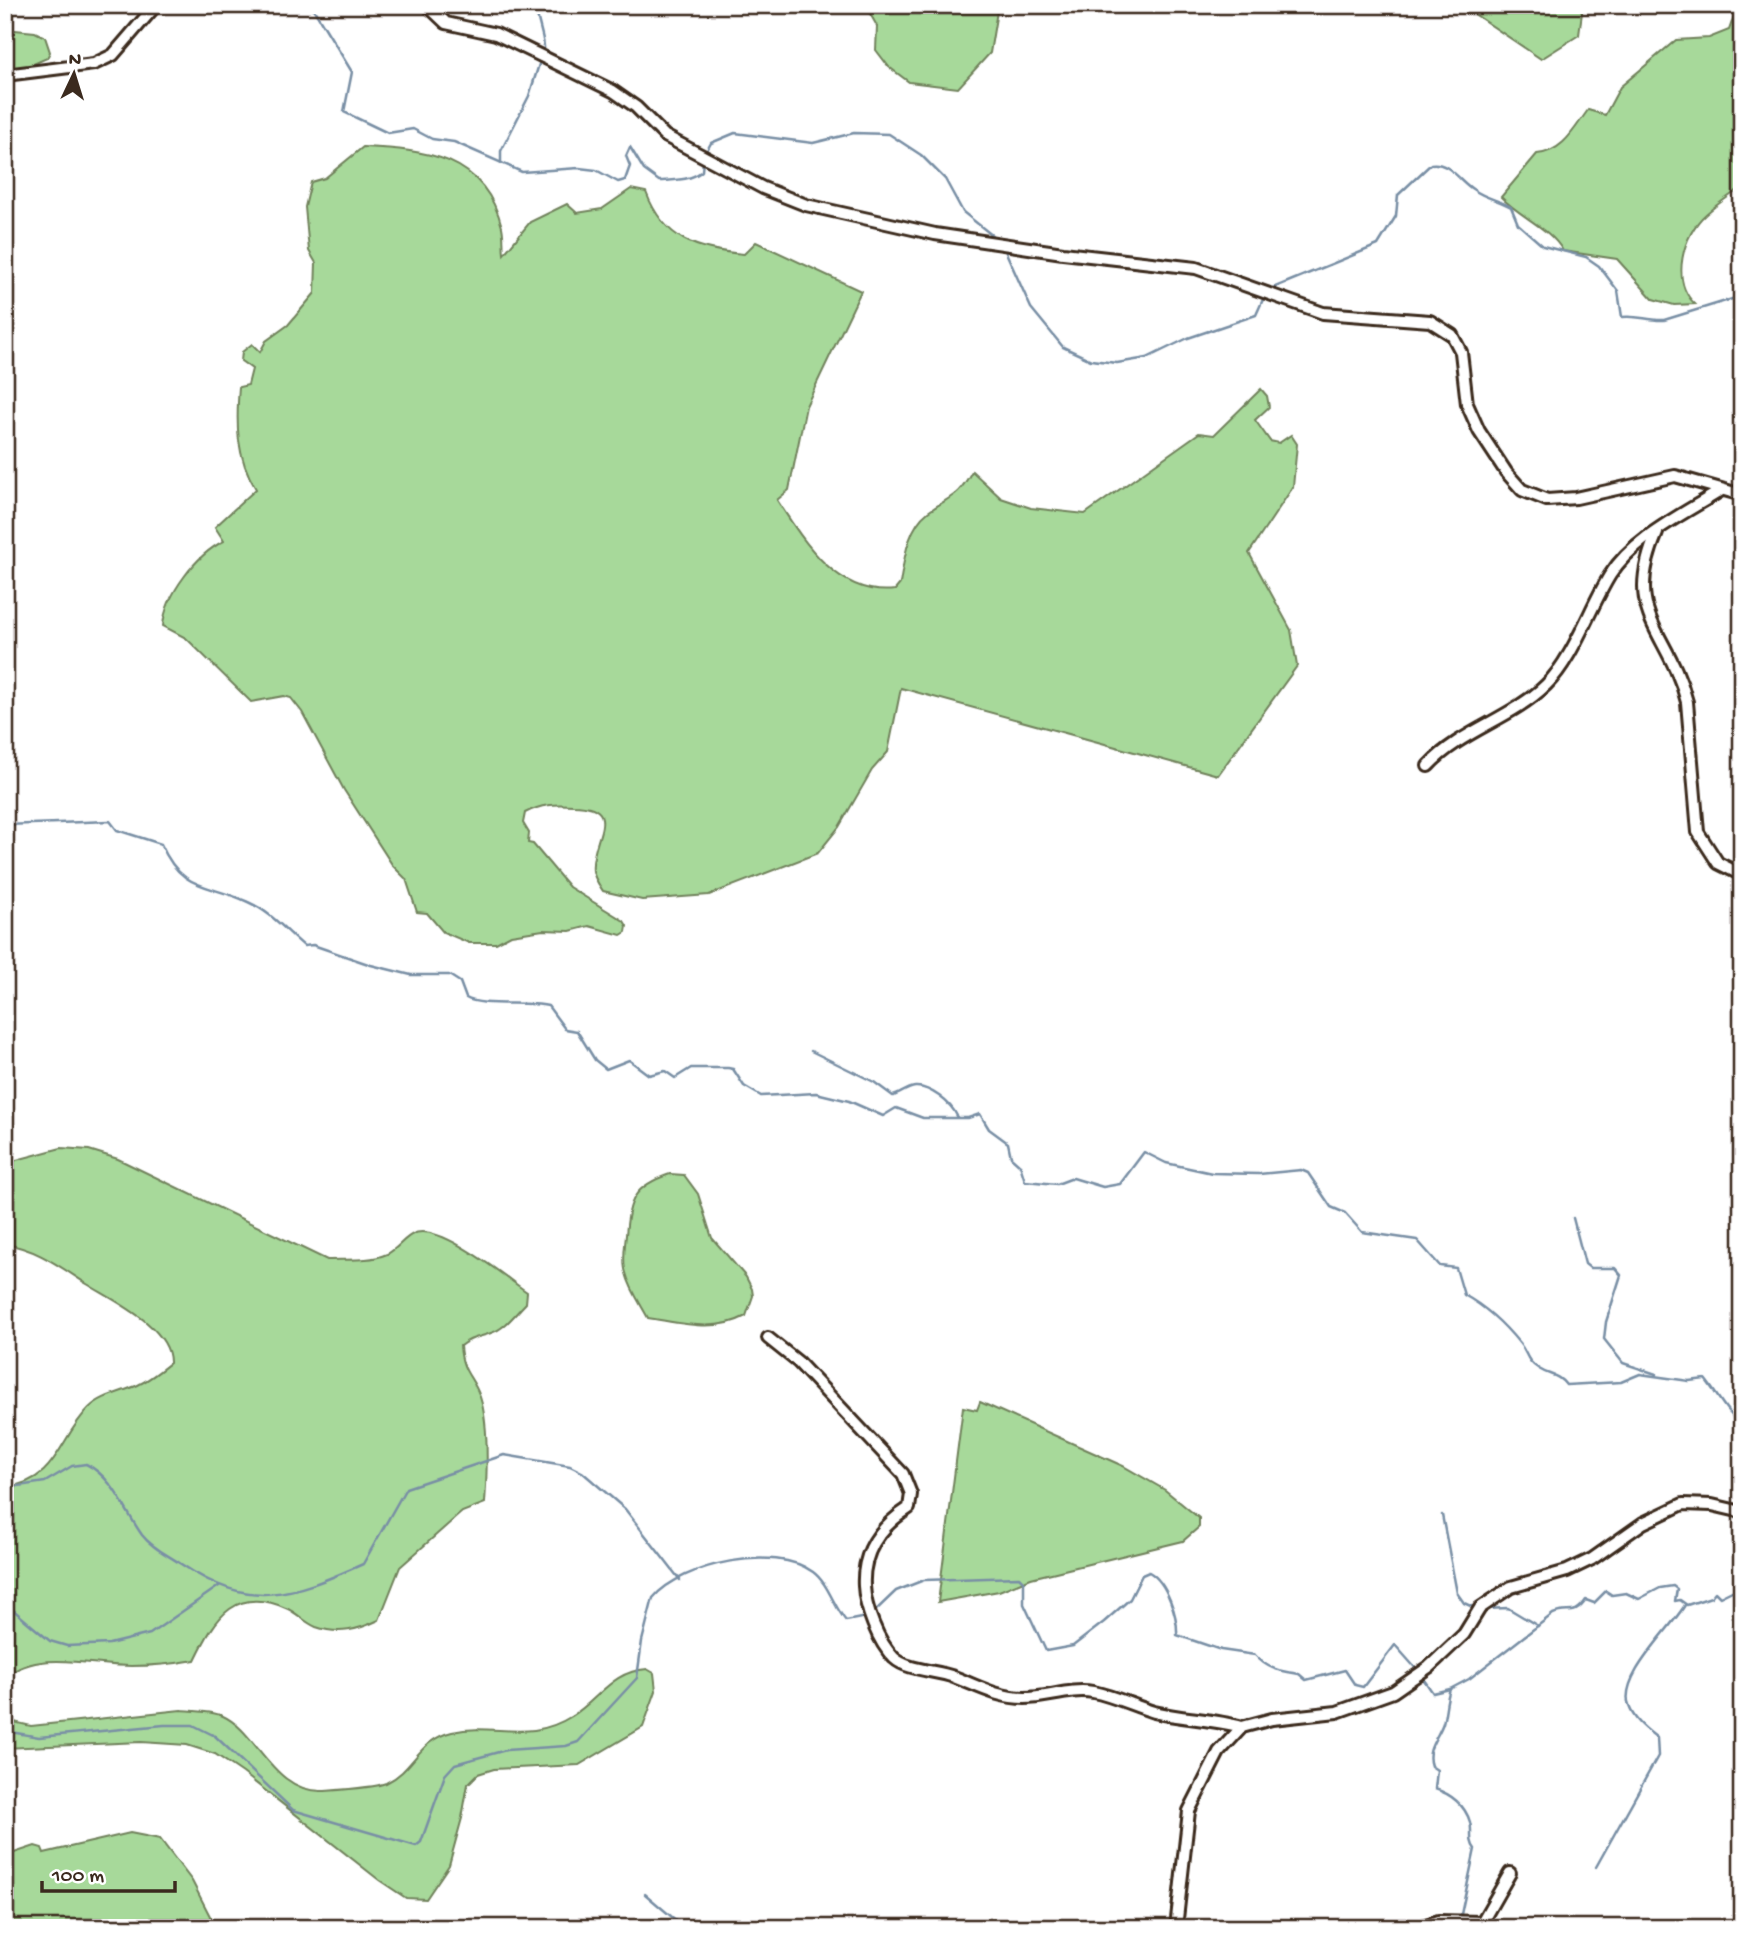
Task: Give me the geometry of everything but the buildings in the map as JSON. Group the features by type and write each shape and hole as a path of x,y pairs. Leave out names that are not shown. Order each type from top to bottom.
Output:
{"street":[{"path":"5,75 94,64 113,55 156,5"},
{"path":"427,5 446,23 496,34 613,91 636,107 665,136 763,188 806,205 935,234 1063,253 1196,268 1323,313 1430,321 1452,335 1461,352 1467,404 1499,461 1522,490 1547,500 1576,498 1675,476 1720,491 1742,495"},
{"path":"1428,766 1439,754 1522,706 1548,683 1612,572 1633,548 1720,491"},
{"path":"1658,531 1644,569 1643,593 1650,621 1683,687 1687,702 1698,832 1718,863 1742,875"},
{"path":"768,1338 798,1362 903,1474 911,1494 909,1508 887,1522 876,1536 863,1574 864,1601 883,1642 894,1658 906,1665 956,1678 979,1690 1002,1696 1025,1698 1092,1692 1152,1711 1242,1727 1272,1718 1337,1712 1394,1692 1429,1667 1464,1634 1480,1608 1511,1587 1567,1571 1592,1559 1643,1523 1683,1504 1712,1505 1742,1512"},
{"path":"1176,1928 1189,1811 1219,1752 1242,1727"},
{"path":"1416,1928 1438,1921 1482,1922 1510,1872"}],"green space":[{"path":"865,5 998,5 990,53 958,88 909,82 889,67 876,50 877,26"},
{"path":"1461,5 1583,5 1579,35 1541,59"},
{"path":"1735,13 1742,14 1742,187 1706,214 1691,233 1682,258 1681,271 1687,294 1695,304 1674,305 1653,299 1617,259 1563,251 1543,229 1501,197 1537,154 1554,149 1573,132 1588,110 1605,115 1620,87 1676,40 1709,38 1729,30"},
{"path":"5,32 35,32 45,37 50,52 47,58 20,70 5,71"},
{"path":"363,147 429,155 449,161 466,171 481,185 493,203 502,227 504,254 530,222 567,204 577,213 602,209 631,189 646,192 662,221 684,240 711,249 744,254 756,242 861,291 806,406 789,490 777,500 811,549 840,576 856,585 875,590 895,590 900,584 908,545 915,527 928,512 958,492 972,471 1001,498 1031,508 1085,514 1199,433 1214,435 1261,389 1267,396 1269,407 1255,420 1270,441 1279,443 1291,435 1297,444 1293,487 1249,553 1291,630 1297,666 1218,775 901,688 888,752 872,770 839,827 818,853 709,895 642,900 603,891 596,879 593,860 602,827 602,818 598,812 589,807 573,805 543,806 525,813 523,823 529,833 528,843 533,844 569,887 624,921 626,932 621,935 589,926 570,931 543,930 511,935 496,943 469,943 443,932 427,913 417,912 406,879 393,866 344,790 302,712 291,698 284,696 251,702 186,638 163,626 170,601 184,577 203,555 224,541 215,527 256,489 244,465 239,440 239,387 248,385 252,369 241,361 242,352 252,344 260,352 266,341 288,325 315,293 316,263 309,251 305,207 311,182 325,178"},
{"path":"61,1148 89,1150 118,1159 327,1260 380,1257 391,1252 413,1234 424,1232 438,1235 471,1252 527,1292 526,1303 506,1324 460,1346 465,1369 483,1408 487,1449 485,1503 462,1512 400,1567 379,1620 356,1629 333,1631 312,1625 288,1609 270,1602 254,1601 241,1603 220,1618 195,1660 131,1666 49,1661 18,1668 5,1677 6,1487 23,1483 47,1468 79,1420 94,1404 142,1383 170,1363 168,1350 161,1338 139,1316 48,1260 28,1250 5,1244 5,1163"},
{"path":"670,1174 684,1175 698,1194 712,1238 746,1277 753,1296 746,1316 710,1325 648,1318 636,1296 624,1264 629,1212 641,1189"},
{"path":"980,1402 1123,1466 1165,1490 1199,1518 1199,1527 1183,1541 1031,1578 999,1591 938,1602 963,1407 977,1410"},
{"path":"647,1669 654,1673 656,1691 643,1727 579,1765 494,1769 478,1774 468,1784 449,1865 426,1899 406,1898 379,1880 215,1754 187,1745 141,1742 5,1748 5,1712 14,1722 31,1726 181,1710 202,1711 223,1716 235,1724 278,1772 291,1782 306,1789 323,1791 364,1787 380,1785 396,1777 431,1741 441,1736 468,1730 541,1729 572,1716 615,1680"},
{"path":"130,1833 160,1839 192,1881 212,1920 226,1928 5,1928 5,1856 35,1846 42,1848 44,1853"}],"waterway":[{"path":"311,5 352,72 344,112 388,133 413,129 432,139 454,142 522,172 579,168 596,170 618,182 625,180 630,166 626,156 630,147 644,170 659,181 692,177 702,171 703,161"},
{"path":"536,5 544,52"},
{"path":"501,163 501,151 529,96 541,58"},
{"path":"705,154 711,143 735,133 813,143 854,133 889,134 921,155 945,179 963,212 998,240"},
{"path":"1268,290 1378,245 1396,216 1398,195 1431,164 1437,164 1449,169 1478,193 1511,207 1518,224 1543,246 1586,257 1599,266 1618,291 1622,317 1664,320 1742,296"},
{"path":"1004,248 1031,308 1063,347 1091,360 1117,363 1147,358 1188,338 1256,315 1265,295"},
{"path":"5,825 110,821 117,830 161,844 178,871 187,878 256,906 304,946 313,945 371,965 411,975 449,975 460,982 466,998 473,1001 548,1006 565,1029 577,1031 595,1060 606,1069 629,1060 649,1075 665,1071 675,1078 691,1068 728,1068 733,1069 744,1086 761,1096 816,1093 849,1101 883,1116 896,1108 923,1118 968,1118 980,1114 989,1129 1008,1143 1011,1157 1020,1165 1025,1181 1057,1184 1073,1178 1103,1187 1120,1184 1144,1152 1166,1163 1212,1173 1259,1174 1301,1170 1308,1173 1331,1207 1345,1213 1362,1232 1417,1240 1440,1266 1456,1268 1464,1295 1501,1323 1535,1366 1566,1385 1621,1382 1640,1374 1689,1381 1705,1379 1742,1425"},
{"path":"811,1051 874,1082 893,1096 915,1087 927,1089 945,1101 957,1116"},
{"path":"1573,1218 1585,1264 1590,1268 1615,1268 1621,1275 1606,1322 1604,1339 1623,1363 1656,1374"},
{"path":"5,1488 45,1482 72,1466 86,1464 104,1477 142,1535 155,1548 206,1579 228,1588 271,1594 314,1584 363,1564 406,1488 504,1455 570,1466 582,1472 625,1509 680,1580"},
{"path":"1442,1515 1457,1593 1464,1603 1475,1608"},
{"path":"5,1731 39,1737 164,1725 193,1725 215,1736 293,1810 416,1846 421,1842 445,1775 455,1764 506,1750 566,1746 578,1742 637,1678 642,1641 653,1598 685,1575 730,1561 776,1559 813,1572 827,1589 846,1621 866,1617"},
{"path":"872,1614 896,1591 924,1580 1019,1577 1024,1582 1024,1604 1046,1651 1073,1646 1130,1599 1142,1575 1149,1572 1161,1584 1170,1600 1176,1619 1177,1635 1221,1650 1255,1655 1270,1667 1299,1674 1306,1680 1345,1670 1355,1685 1363,1687 1395,1645 1418,1671"},
{"path":"5,1603 50,1641 67,1646 109,1644 150,1634 219,1586"},
{"path":"1460,1919 1475,1849 1471,1826 1461,1805 1435,1789 1437,1770 1431,1766 1430,1760 1431,1749 1443,1723 1450,1689 1469,1679 1553,1614 1578,1609 1586,1600 1594,1603 1606,1591 1612,1595 1626,1593 1639,1599 1660,1588 1673,1586 1677,1589 1675,1601 1680,1600 1687,1605 1711,1597 1715,1592 1720,1597 1742,1586"},
{"path":"1596,1867 1658,1756 1657,1738 1637,1720 1629,1706 1631,1682 1647,1654 1685,1605"},
{"path":"1485,1609 1508,1608 1538,1626"},
{"path":"1422,1677 1433,1693 1450,1689"},
{"path":"645,1894 685,1928"}]}
